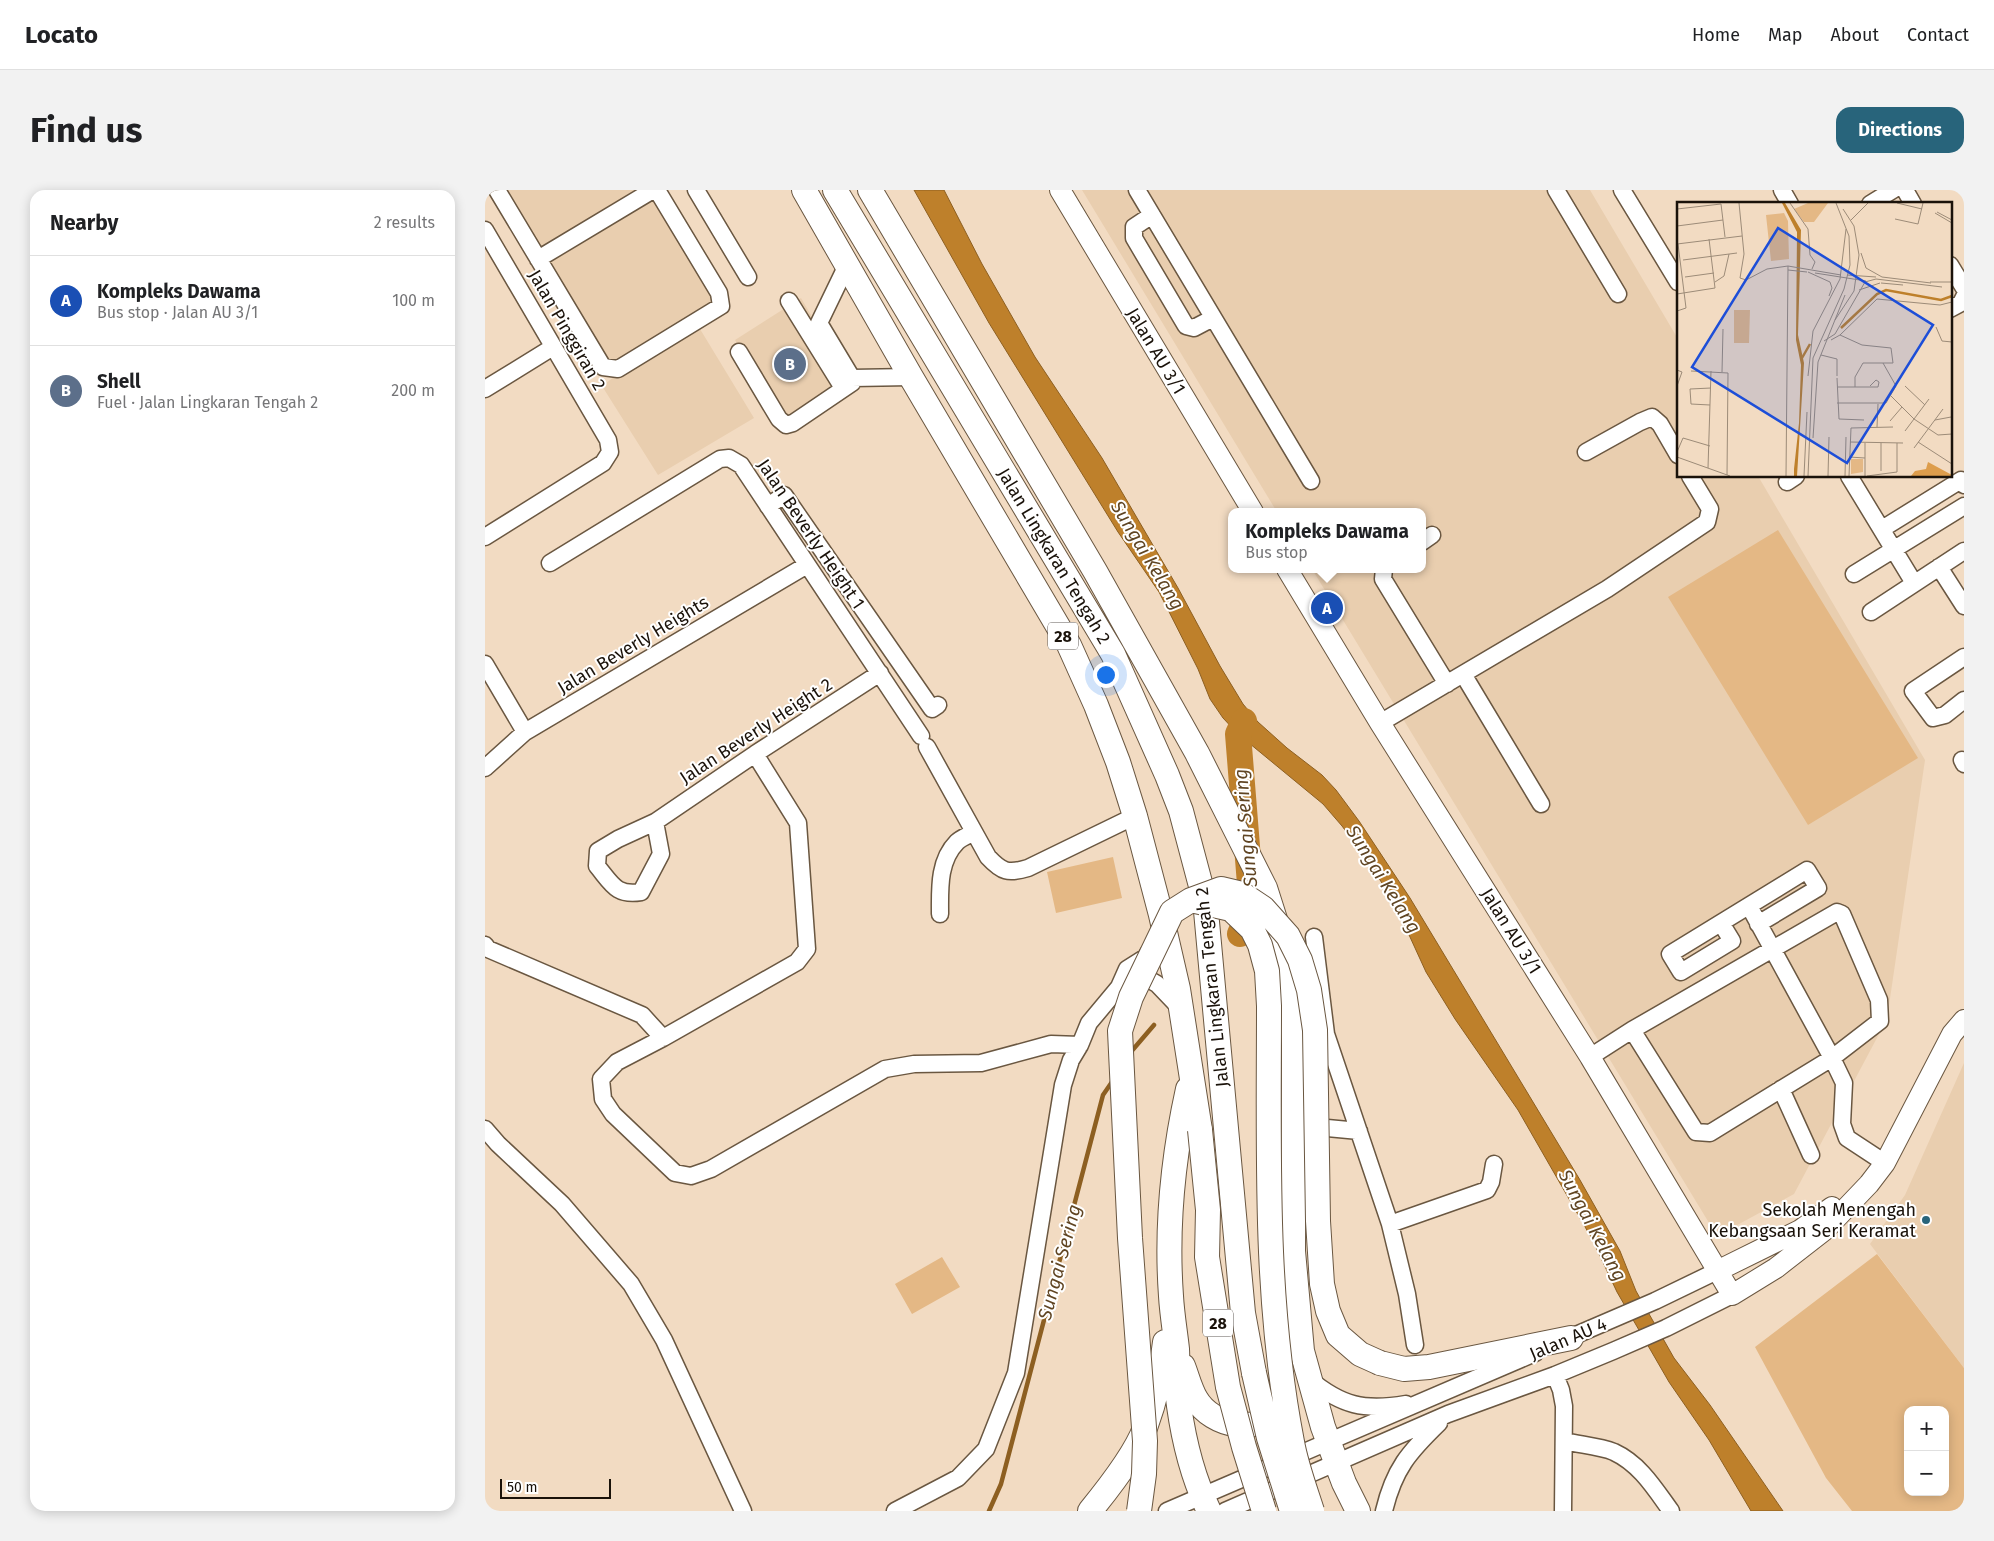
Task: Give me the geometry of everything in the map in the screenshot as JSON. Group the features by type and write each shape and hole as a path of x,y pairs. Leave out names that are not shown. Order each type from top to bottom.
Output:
{"highway":[{"name":"Jalan Lingkaran Tengah 2","path":"804,190 911,377 1069,645 1097,705 1118,762 1135,816 1178,989 1200,1130 1208,1210 1207,1257 1228,1387 1243,1447 1264,1511"},
{"name":"Jalan Lingkaran Tengah 2","path":"835,190 1113,654 1167,775 1191,844 1206,911 1243,1313 1269,1438 1292,1511"},
{"path":"870,190 1095,571 1197,753 1265,888 1286,954 1291,1002 1294,1045 1293,1251 1302,1351 1332,1453 1358,1511"},
{"path":"1139,1511 1144,1474 1145,1440 1128,1209 1120,1031 1131,997 1172,912 1191,900 1221,889 1242,894 1263,908 1288,936 1300,960 1309,990 1315,1030 1318,1221 1321,1284 1327,1311 1338,1335 1360,1354 1380,1364 1404,1369 1429,1367 1571,1338"},
{"path":"1191,900 1231,909 1252,929 1260,945 1267,971 1269,1006 1270,1263 1281,1369 1292,1443 1312,1511"},
{"path":"1191,1078 1181,1122 1173,1183 1170,1231 1171,1296 1177,1350 1179,1405 1195,1481 1205,1504"},
{"path":"1090,1511 1118,1474 1144,1430 1160,1378 1171,1296"},
{"path":"1177,1350 1196,1399 1204,1409 1223,1422 1249,1426 1277,1415 1291,1399 1297,1382 1302,1351"}],"main road":[{"name":"Jalan AU 3/1","path":"1060,190 1251,508"},
{"name":"Jalan AU 3/1","path":"1289,573 1380,724 1589,1057 1732,1295"},
{"name":"Jalan AU 4","path":"1717,1271 1800,1230 1824,1214 1880,1160 1901,1132 1952,1034 1964,1020"},
{"name":"Jalan AU 4","path":"1732,1295 1776,1268 1826,1229 1869,1184 1880,1160"}],"street":[{"name":"Jalan Pinggiran 2","path":"497,190 603,368 618,370 721,306 719,293 655,190"},
{"path":"538,259 655,190"},
{"path":"696,190 747,277"},
{"path":"1137,190 1311,481"},
{"path":"1556,190 1618,294"},
{"path":"1622,190 1677,280"},
{"path":"1782,190 1790,202"},
{"path":"1873,202 1893,190"},
{"path":"1905,190 1912,202"},
{"path":"1152,215 1134,227 1134,238 1186,326 1194,328 1213,318"},
{"name":"Jalan Pinggiran 2","path":"485,537 603,463 610,452 608,440 487,239"},
{"path":"847,265 819,323 848,383"},
{"path":"1951,267 1964,288"},
{"path":"1951,309 1961,303 1964,297"},
{"path":"789,301 848,383"},
{"path":"485,389 553,347"},
{"path":"739,352 779,419 785,425 793,423 848,383 911,377"},
{"path":"1586,452 1651,417 1660,424 1677,453"},
{"name":"Jalan Beverly Height 1","path":"550,563 720,459 729,458 741,465 880,674 924,741 988,857 999,868 1013,872 1028,868 1135,816"},
{"path":"1380,724 1607,588 1707,522 1710,509 1691,478"},
{"path":"1850,478 1915,583"},
{"path":"1882,529 1961,480 1964,484"},
{"path":"768,506 784,495 932,709 938,705"},
{"path":"1854,574 1964,506"},
{"path":"1871,612 1964,551"},
{"name":"Jalan Beverly Heights","path":"485,768 525,732 807,565"},
{"path":"1939,567 1964,606"},
{"path":"1384,573 1383,579 1447,684"},
{"path":"1964,657 1913,690 1933,718 1945,715 1964,700"},
{"path":"485,664 525,732"},
{"name":"Jalan Beverly Height 2","path":"655,822 661,854 641,892 629,894 615,888 597,866 598,851 618,839 655,822 755,754 880,674"},
{"path":"1463,674 1541,804"},
{"path":"755,754 798,823 807,949 797,962 617,1062 601,1079 603,1099 613,1114 675,1173 691,1176 711,1169 885,1069 914,1064 981,1063 1051,1044 1080,1045"},
{"path":"940,914 940,890 944,860 958,841 974,832"},
{"path":"1721,923 1807,870 1818,888 1758,924"},
{"path":"1749,906 1845,1082 1842,1124 1847,1138 1880,1160"},
{"path":"1589,1057 1632,1030 1837,912 1842,914 1879,1000 1880,1021 1833,1058 1710,1133 1696,1132 1632,1030"},
{"path":"895,1511 958,1478 986,1449 1016,1373 1063,1085 1071,1060 1080,1045 1089,1023 1119,987 1127,969 1146,957 1161,915"},
{"path":"1315,937 1326,1034 1390,1224 1407,1294 1415,1346"},
{"path":"485,945 488,949 642,1015 663,1038"},
{"path":"1119,987 1150,980 1157,984 1180,1008"},
{"path":"1781,1089 1811,1155"},
{"path":"1293,1125 1359,1131"},
{"path":"485,1129 498,1144 562,1204 631,1284 664,1340 743,1511"},
{"path":"1390,1224 1487,1190 1491,1182 1494,1164"},
{"name":"Jalan AU 4","path":"1225,1511 1428,1400 1655,1301 1717,1271"},
{"name":"Jalan AU 4","path":"1167,1511 1205,1504 1332,1453 1555,1375 1666,1328 1732,1295"},
{"path":"1555,1375 1561,1390 1564,1406 1563,1511"},
{"path":"1309,1379 1327,1394 1352,1405 1366,1407 1395,1406 1428,1400"},
{"path":"1384,1511 1389,1486 1401,1464 1417,1444 1448,1414"},
{"path":"1564,1441 1614,1452 1635,1465 1671,1511"}],"shaded area":[{"path":"503,190 651,190 725,313 700,329 754,418 658,475 602,386 614,377"},
{"path":"1082,190 1590,190 1677,337 1677,478 1759,478 1925,760 1887,1019 1794,1194 1717,1236 1314,573 1426,573 1426,508 1275,508"},
{"path":"801,298 849,380 793,420 783,418 735,340"},
{"path":"1778,530 1918,758 1808,825 1668,597"},
{"path":"1113,857 1122,898 1056,913 1047,872"},
{"name":"Sekolah Menengah Kebangsaan Seri Keramat","path":"1964,1063 1964,1368 1870,1244 1905,1195"},
{"path":"1877,1254 1964,1368 1964,1511 1852,1511 1826,1478 1755,1347"},
{"path":"942,1257 960,1287 912,1314 895,1284"}],"water":[{"name":"Sungai Kelang","path":"914,190 944,190 982,264 1035,357 1102,458 1243,704 1258,722 1287,748 1322,775 1336,790 1410,898 1580,1180 1620,1251 1636,1291 1674,1358 1710,1405 1783,1511 1751,1511 1709,1440 1669,1382 1617,1292 1592,1239 1518,1110 1455,1019 1426,972 1394,902 1368,861 1323,804 1238,734 1223,718 1210,699 1198,669 1159,592 1118,532 989,323"}],"waterway":[{"name":"Sungai Sering","path":"1240,934 1252,909 1238,734 1244,721"},
{"name":"Sungai Sering","path":"1130,1053 1154,1025"},
{"name":"Sungai Sering","path":"989,1511 1001,1484 1103,1095 1114,1079"}],"place":[{"name":"Shell","path":"790,364"},
{"name":"Kompleks Dawama","path":"1327,608"},
{"name":"Sekolah Menengah Kebangsaan Seri Keramat","path":"1926,1220"}]}
